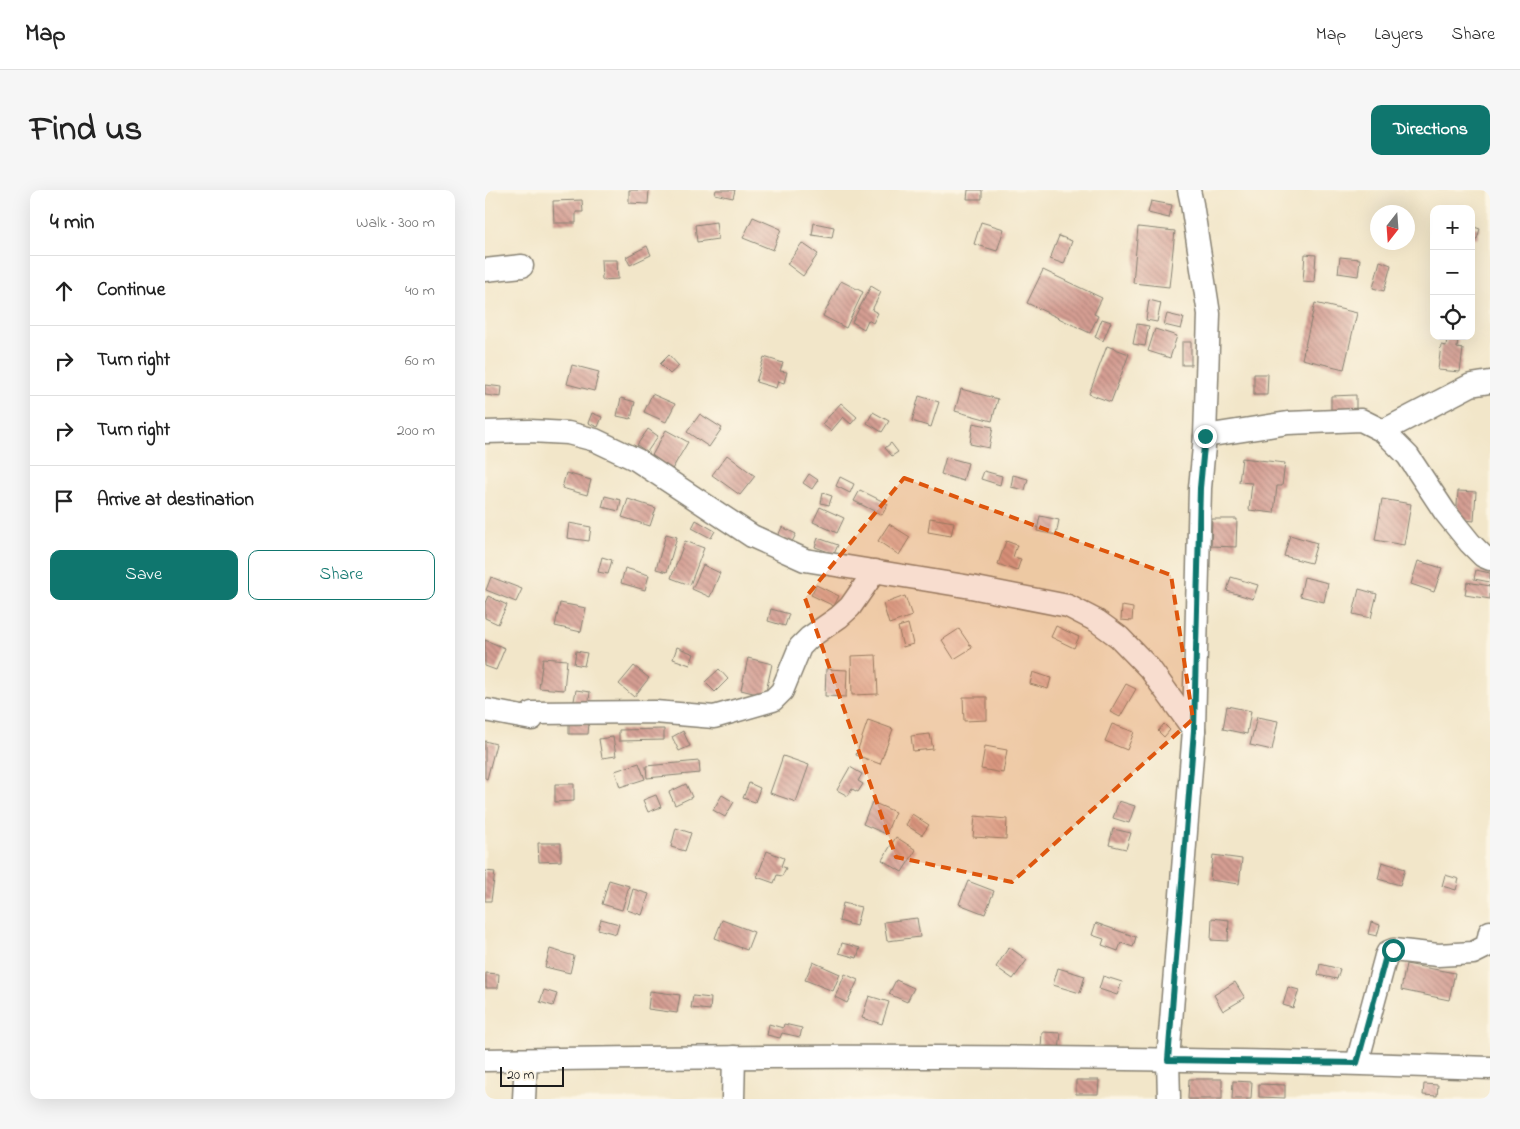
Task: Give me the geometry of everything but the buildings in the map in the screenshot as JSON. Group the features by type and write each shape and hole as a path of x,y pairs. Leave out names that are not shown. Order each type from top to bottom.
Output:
{"street":[{"path":"1169,1099 1168,1060 1194,730 1200,488 1205,436 1209,314 1189,190"},
{"path":"485,270 522,266"},
{"path":"1383,431 1471,385 1490,382"},
{"path":"1205,436 1288,423 1361,420 1383,431 1407,456 1445,512 1470,543 1483,556 1490,559"},
{"path":"485,432 530,431 568,433 595,440 637,460 752,536 805,560 971,587 1068,606 1097,621 1125,644 1150,669 1194,730"},
{"path":"485,710 532,716 655,712 714,717 773,700 783,691 800,647 850,607 875,571"},
{"path":"1357,1063 1386,956 1389,952 1393,950 1437,955 1473,953 1487,946 1490,932"},
{"path":"485,1060 866,1056 1357,1063 1490,1068"},
{"path":"733,1057 733,1099"},
{"path":"524,1099 525,1060"}],"highlighted area":[{"path":"904,478 1171,575 1193,719 1012,882 896,857 805,598"}],"route":[{"path":"1205,436 1200,488 1194,730 1168,1060 1357,1063 1386,956 1393,950"}]}
